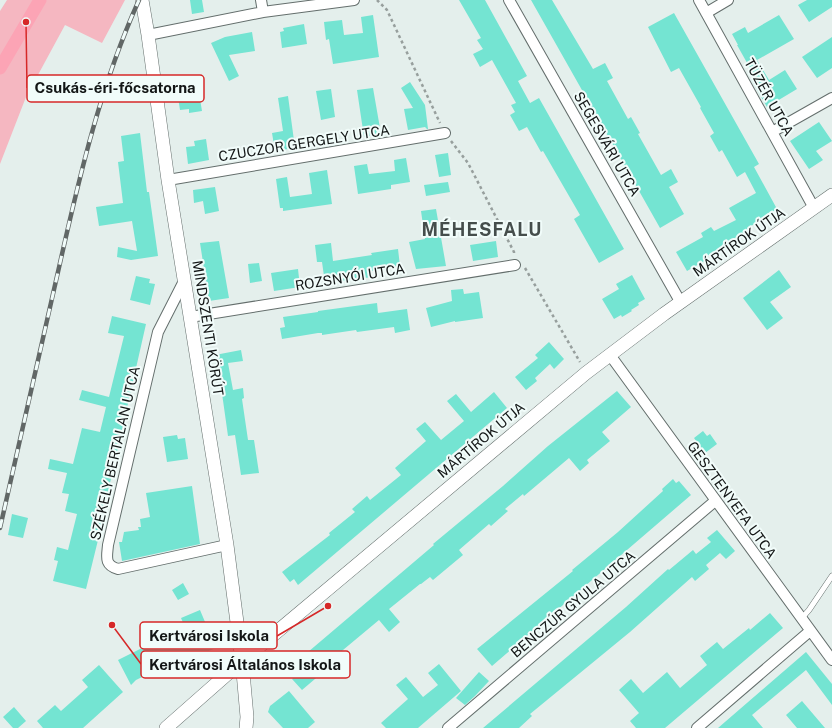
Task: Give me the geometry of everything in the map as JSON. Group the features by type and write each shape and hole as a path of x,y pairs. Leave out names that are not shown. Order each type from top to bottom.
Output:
{"street":[{"name":"MINDSZENTI KÖRÚT","path":"142,0 168,180 227,545 242,661 246,728"},
{"path":"261,0 263,12"},
{"path":"148,35 263,12 354,0"},
{"name":"SEGESVÁRI UTCA","path":"509,0 681,303"},
{"name":"TÜZÉR UTCA","path":"699,0 814,208"},
{"path":"706,13 728,0"},
{"path":"772,132 832,98"},
{"name":"CZUCZOR GERGELY UTCA","path":"168,180 445,133"},
{"name":"MÁRTÍROK ÚTJA","path":"166,728 242,661 586,372 832,195"},
{"name":"ROZSNYÓI UTCA","path":"190,317 514,265"},
{"name":"SZÉKELY BERTALAN UTCA","path":"184,281 158,332 108,545 107,561 112,567 118,569 227,545"},
{"name":"GESZTENYEFA UTCA","path":"610,354 715,501 832,660"},
{"name":"BENCZÚR GYULA UTCA","path":"448,728 715,501"},
{"path":"697,728 810,631"}],"lane":[{"path":"802,619 832,576"}],"path":[{"path":"377,0 387,10 445,133 468,163 514,252 514,265 526,268 586,372"}],"shaded area":[{"path":"7,0 125,0 102,43 65,25 26,97 0,164 0,11"}],"building":[{"path":"190,0 202,0 204,12 192,14"},
{"path":"459,0 485,0 527,76 518,81 530,103 539,98 624,249 599,263 574,219 580,215 543,151 541,152 527,127 519,131 510,115 515,112 511,105 516,103 492,60 480,67 473,54 483,49 477,40 481,38"},
{"path":"531,0 552,0 593,69 605,63 613,78 607,81 628,119 631,117 640,133 638,134 661,175 671,169 678,182 669,187 684,214 660,228"},
{"path":"807,0 832,0 832,7 809,22 798,5"},
{"path":"674,13 759,164 754,167 777,209 761,218 762,220 747,228 748,231 722,245 723,247 705,257 706,260 687,271 676,252 703,237 701,233 711,227 714,231 736,220 729,208 756,193 745,172 737,177 722,150 719,152 710,136 714,133 679,68 671,72 648,27"},
{"path":"373,15 379,57 333,64 329,39 326,40 324,22 342,20 344,35 363,33 361,17"},
{"path":"779,15 794,39 757,60 769,80 785,70 797,89 767,107 751,79 755,77 732,34 745,27 748,33"},
{"path":"304,24 307,44 282,48 280,32 284,31 283,28"},
{"path":"252,32 255,51 229,55 239,76 229,81 211,43 225,37"},
{"path":"832,37 832,68 817,78 802,57"},
{"path":"410,82 425,105 428,129 425,127 408,130 404,109 413,108 401,88"},
{"path":"198,87 202,111 189,113 189,109 180,110 177,91"},
{"path":"373,88 381,134 364,137 357,90"},
{"path":"331,89 335,117 321,120 316,91"},
{"path":"288,96 295,148 275,151 272,133 283,131 278,98"},
{"path":"819,122 832,141 816,151 823,160 809,169 790,141"},
{"path":"140,133 147,192 149,192 158,256 131,260 117,257 118,247 137,251 132,221 99,226 96,207 123,203 118,162 124,161 121,136"},
{"path":"206,139 209,160 188,164 186,147 195,146 194,141"},
{"path":"448,153 451,175 439,177 435,155"},
{"path":"406,158 410,182 391,185 391,189 358,194 354,166 367,164 369,174 395,171 394,160"},
{"path":"327,170 332,204 283,211 283,208 280,208 276,179 287,177 290,197 312,194 309,173"},
{"path":"448,182 450,192 426,196 424,185"},
{"path":"215,187 219,211 205,214 203,201 194,203 193,190"},
{"path":"436,209 446,266 416,269 409,242 425,239 421,211"},
{"path":"219,241 229,298 209,301 200,243"},
{"path":"496,241 498,257 473,261 470,245"},
{"path":"331,243 333,261 398,249 400,266 372,271 372,277 325,283 322,262 317,262 315,245"},
{"path":"259,263 262,281 250,283 248,264"},
{"path":"298,269 300,287 274,291 271,273"},
{"path":"779,270 791,287 770,302 783,318 767,330 743,298"},
{"path":"632,275 645,299 638,303 639,305 631,310 632,311 622,317 621,315 614,319 602,299 619,289 616,284"},
{"path":"136,276 150,279 149,283 155,284 150,305 130,300"},
{"path":"463,289 464,294 479,292 483,318 455,321 431,327 426,308 452,301 451,290"},
{"path":"377,303 378,313 407,309 410,330 395,333 394,327 357,332 356,330 322,335 322,333 318,333 282,339 280,328 285,327 283,317"},
{"path":"112,316 146,324 86,589 53,581 58,561 54,560 57,547 68,550 77,514 65,511 69,494 62,493 67,473 48,469 50,459 73,464 82,428 100,432 106,407 79,400 82,390 109,397 124,336 108,333"},
{"path":"549,342 564,359 554,369 550,364 535,378 537,381 526,390 515,377 538,358 535,355"},
{"path":"241,350 243,361 228,363 233,390 243,388 244,398 242,399 248,440 254,440 259,473 241,475 235,435 228,436 218,365 216,365 215,355"},
{"path":"617,391 631,407 602,432 610,441 587,460 589,463 580,471 569,458 524,496 523,494 505,509 508,511 491,526 489,524 459,550 463,555 433,580 430,577 389,609 400,622 389,632 379,620 319,670 322,673 302,690 292,679 294,677 288,669 548,446"},
{"path":"494,392 507,408 298,585 294,579 290,582 282,572 330,535 329,533 355,512 352,509 367,496 370,500 401,475 395,468 426,441 416,429 425,422 441,440 464,421 447,401 456,394 471,412"},
{"path":"703,431 707,436 710,434 717,444 705,453 694,438"},
{"path":"177,435 178,439 185,438 188,459 167,462 163,437"},
{"path":"673,479 676,483 679,481 691,495 492,666 477,649 573,571 572,570 618,532 663,491 662,489"},
{"path":"192,486 200,544 122,561 119,542 122,542 124,532 139,530 138,527 141,527 140,519 150,517 146,493"},
{"path":"12,514 28,518 23,538 8,535"},
{"path":"717,530 735,551 726,559 720,553 706,565 709,569 695,581 692,577 630,632 530,714 532,716 519,728 483,728 626,607 668,569 669,570 693,550 696,554 711,542 707,538"},
{"path":"183,583 189,594 178,600 172,590"},
{"path":"200,610 216,648 172,666 171,663 136,680 131,685 118,660 148,645 151,649 188,634 181,618"},
{"path":"770,613 783,628 665,728 636,728 630,721 639,713 619,690 631,679 643,693 667,672 680,688 707,665 700,656 717,642 723,649 749,628 750,630"},
{"path":"806,652 832,684 832,705 806,670 752,715 763,728 718,728"},
{"path":"439,664 461,691 418,728 386,728 381,723 408,699 396,685 406,677 423,697 438,685 428,673"},
{"path":"99,665 123,692 83,728 43,728 37,721 55,705 61,711 88,687 82,680"},
{"path":"479,672 489,681 465,705 456,698"},
{"path":"289,691 315,722 308,728 283,728 268,712 270,706"},
{"path":"802,701 825,728 797,728 786,715"},
{"path":"14,707 26,721 18,728 13,728 3,717"}],"waterway":[{"path":"0,68 40,0"}],"railway":[{"path":"0,528 84,163 113,64 139,0"}],"place":[{"name":"Csukás-éri-főcsatorna","path":"26,22"},
{"name":"Kertvárosi Iskola","path":"328,606"},
{"name":"Kertvárosi Általános Iskola","path":"112,625"}],"district":[{"name":"MÉHESFALU","path":"482,229"}]}
